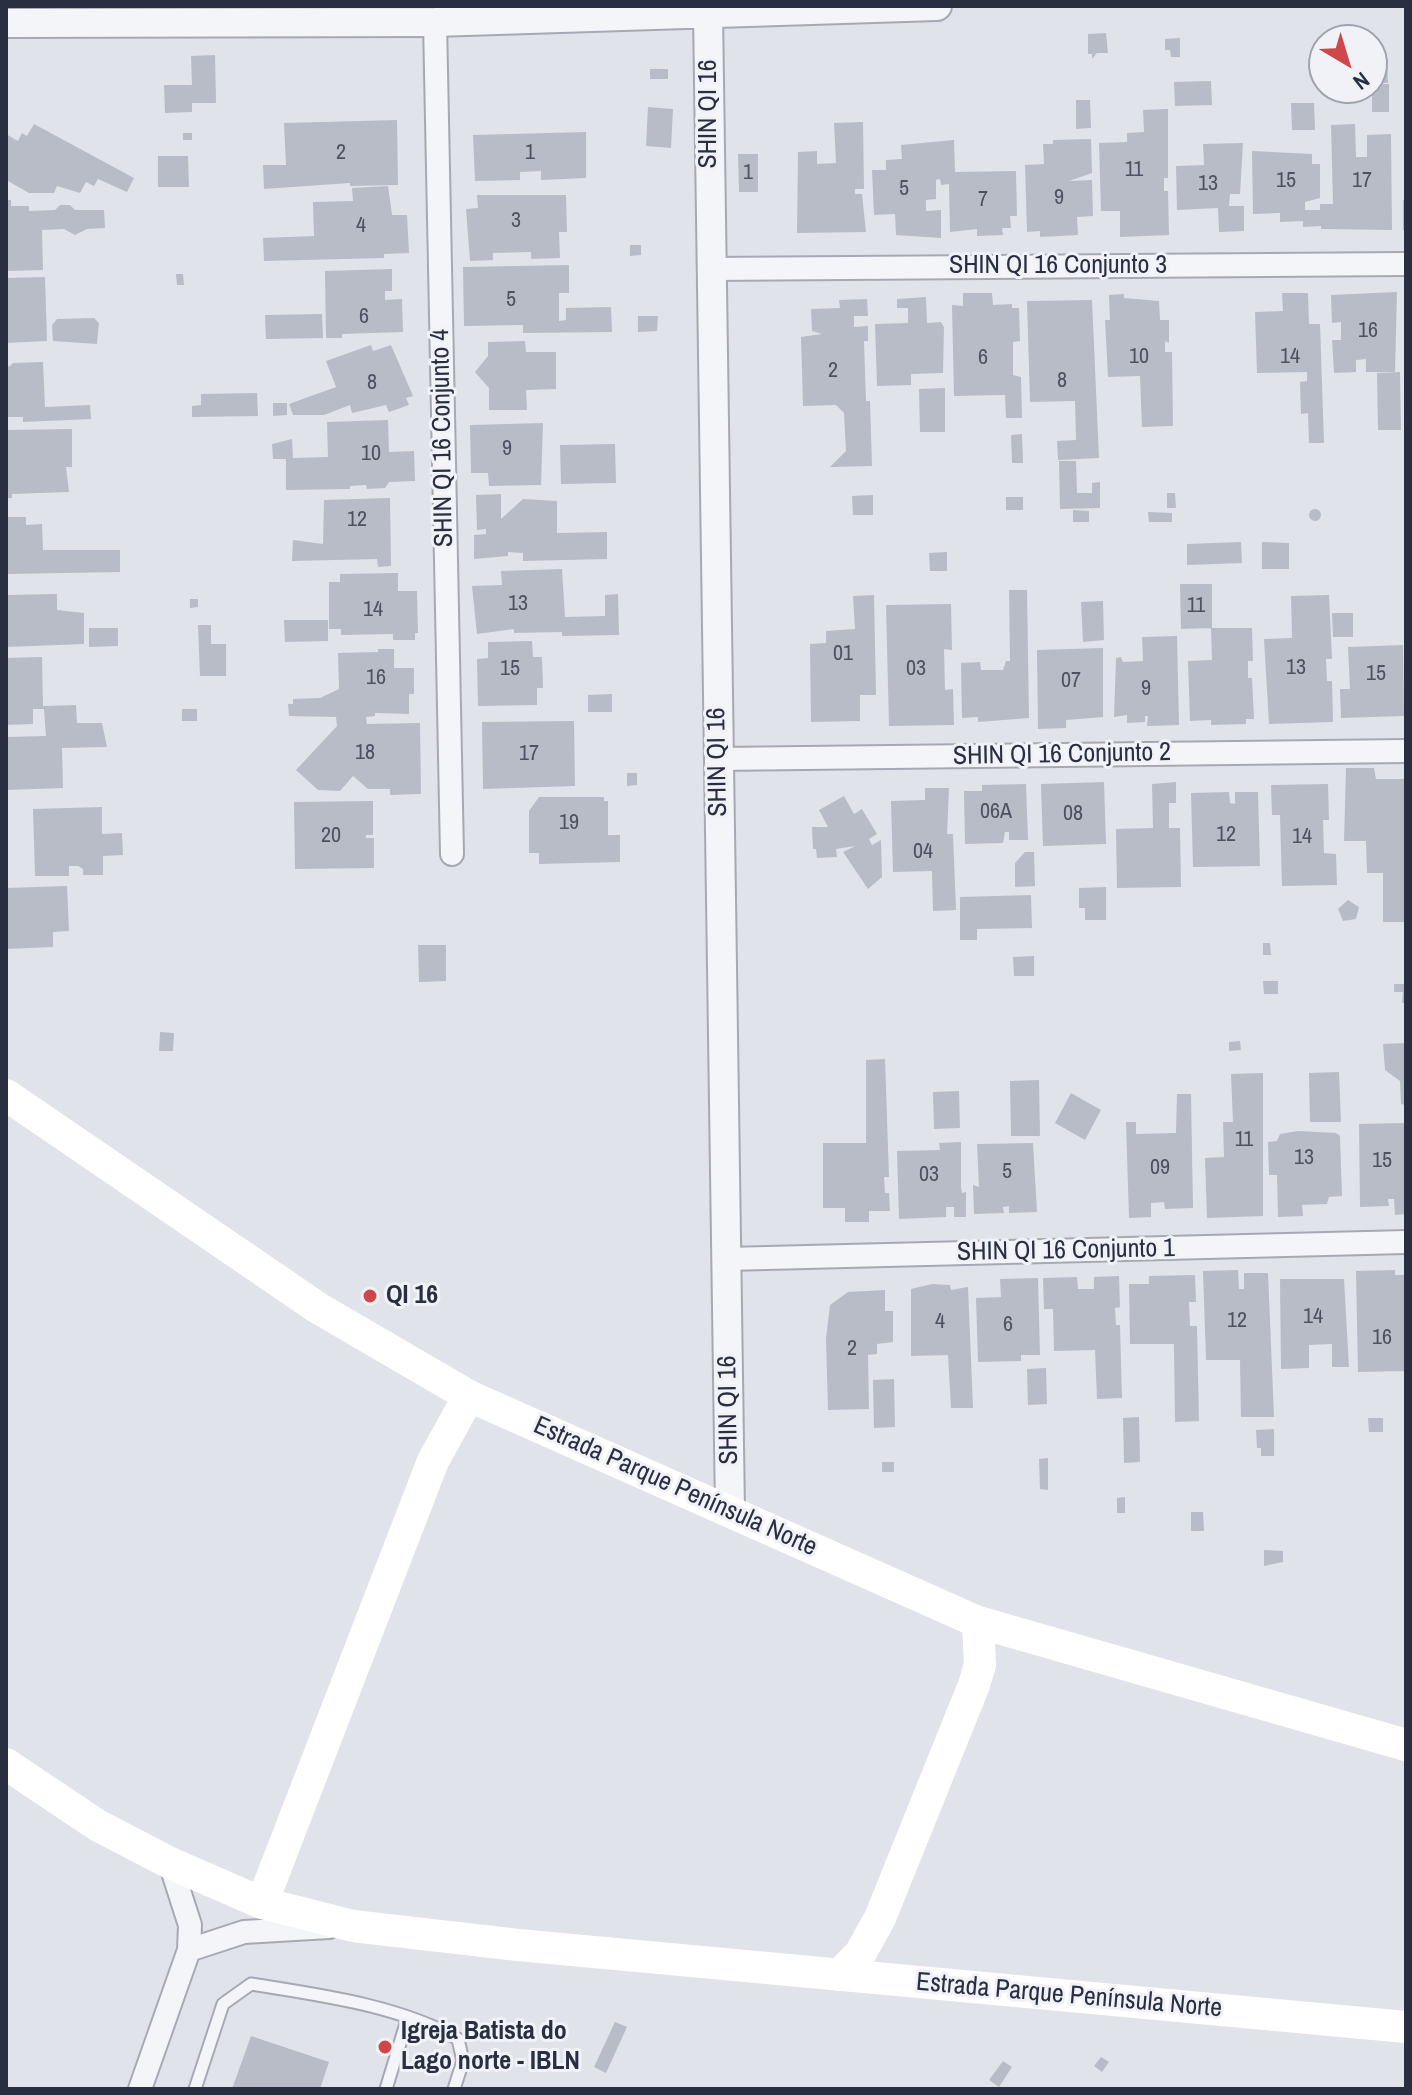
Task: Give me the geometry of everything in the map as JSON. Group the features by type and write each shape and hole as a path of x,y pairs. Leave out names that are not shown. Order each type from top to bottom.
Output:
{"main road":[{"name":"Estrada Parque Península Norte","path":"6,1095 318,1308 469,1396 978,1622 1406,1745"},
{"path":"262,1903 433,1461 469,1396"},
{"path":"839,1975 860,1954 880,1918 974,1685 980,1665 978,1622"},
{"name":"Estrada Parque Península Norte","path":"6,1764 97,1825 170,1863 262,1903 353,1926 1406,2027"}],"street":[{"path":"6,23 294,13 435,22 747,9 937,6"},
{"name":"SHIN QI 16","path":"708,13 709,269 730,1511"},
{"name":"SHIN QI 16 Conjunto 4","path":"435,22 452,854"},
{"name":"SHIN QI 16 Conjunto 3","path":"709,269 1406,264"},
{"name":"SHIN QI 16 Conjunto 2","path":"718,759 1406,751"},
{"name":"SHIN QI 16 Conjunto 1","path":"727,1259 1406,1242"},
{"path":"140,2089 189,1950 190,1925 170,1863"},
{"path":"189,1950 244,1932 353,1926"}],"lane":[{"path":"195,2089 223,2004 251,1984 408,2017 458,2039 463,2061 454,2089"},
{"path":"386,2089 408,2017"}],"building":[{"path":"1106,33 1108,53 1097,53 1092,59 1092,54 1088,54 1088,34"},
{"path":"1180,38 1180,57 1171,57 1170,50 1165,50 1165,39"},
{"path":"215,55 216,103 192,103 192,112 165,113 164,85 192,85 191,56"},
{"path":"650,69 668,69 668,79 650,79"},
{"path":"1211,81 1212,105 1175,106 1174,82"},
{"path":"1389,84 1389,112 1372,112 1372,104 1388,104"},
{"path":"1076,100 1090,100 1091,128 1076,129"},
{"path":"1291,103 1314,104 1315,130 1292,130"},
{"path":"648,107 673,109 671,148 646,146"},
{"path":"1168,109 1168,178 1164,178 1164,191 1168,191 1169,235 1120,237 1120,211 1101,211 1099,143 1127,142 1127,133 1144,132 1143,110"},
{"path":"397,120 398,185 350,186 350,183 264,189 263,165 286,165 284,123"},
{"path":"863,122 864,189 855,189 855,194 862,194 866,232 797,233 798,152 817,151 817,164 836,163 834,123"},
{"path":"34,124 134,178 127,192 98,179 94,186 86,182 80,193 57,186 54,193 29,193 8,181 6,185 6,134 18,141 22,133 27,136"},
{"path":"1355,124 1356,157 1367,157 1367,135 1391,134 1392,230 1303,227 1303,221 1280,222 1280,213 1253,214 1252,151 1312,154 1312,164 1320,164 1320,198 1305,202 1305,210 1320,210 1320,204 1333,204 1331,125"},
{"path":"586,132 586,178 541,180 541,171 520,172 520,180 475,181 473,135"},
{"path":"183,133 192,133 192,140 183,140"},
{"path":"1091,139 1092,173 1069,181 1092,180 1093,216 1077,217 1078,235 1040,237 1040,231 1027,232 1025,165 1044,164 1043,144 1053,144 1053,140"},
{"path":"954,140 955,172 1016,171 1017,216 1010,216 1011,228 1002,228 1003,235 977,236 977,229 950,232 949,184 941,185 940,179 936,180 936,199 926,200 926,211 941,210 941,238 896,235 895,214 874,215 872,170 886,170 886,160 902,159 901,145"},
{"path":"1243,143 1240,194 1230,194 1229,206 1244,206 1244,231 1219,232 1218,208 1177,210 1176,166 1204,165 1203,144"},
{"path":"738,154 758,154 758,192 739,192"},
{"path":"158,156 188,156 189,187 158,187"},
{"path":"388,186 392,215 407,215 409,253 384,254 384,258 264,261 263,238 314,236 313,202 353,201 352,188"},
{"path":"477,195 566,195 567,232 559,232 560,258 531,259 531,252 493,253 493,260 470,261 466,209 478,208"},
{"path":"1406,199 1406,230 1403,230 1403,200"},
{"path":"6,200 11,200 11,206 29,206 29,211 55,210 60,205 70,205 75,210 104,210 105,228 87,229 75,235 64,229 42,230 43,270 6,271"},
{"path":"630,245 641,245 641,255 630,256"},
{"path":"569,265 569,293 559,293 559,321 566,320 566,308 611,307 612,332 523,333 523,325 464,326 463,267"},
{"path":"392,269 392,291 385,291 385,300 402,299 403,332 342,334 342,338 326,338 325,271"},
{"path":"176,274 183,274 184,285 177,285"},
{"path":"45,277 47,341 6,343 6,278"},
{"path":"1397,292 1395,372 1366,372 1366,359 1356,360 1356,372 1334,373 1332,340 1341,340 1341,322 1332,323 1331,295"},
{"path":"963,293 992,293 993,305 1012,304 1012,308 1019,308 1020,341 1013,342 1013,375 1021,377 1022,418 1006,418 1005,395 954,396 952,305 963,306"},
{"path":"1282,293 1308,293 1309,324 1320,324 1324,443 1309,443 1308,413 1301,414 1300,382 1307,381 1307,372 1257,373 1255,312 1283,311"},
{"path":"1124,294 1124,298 1159,301 1160,320 1169,320 1169,343 1165,341 1165,352 1172,352 1173,426 1142,427 1140,376 1108,377 1105,320 1110,320 1109,295"},
{"path":"926,297 927,323 941,322 944,327 943,373 911,374 911,385 877,386 875,324 908,323 908,308 897,308 897,299"},
{"path":"867,299 868,316 854,316 854,327 868,326 868,341 864,341 872,466 830,467 846,451 844,413 836,405 803,406 801,337 822,334 812,331 811,309 840,308 839,300"},
{"path":"1092,300 1099,458 1058,460 1057,441 1076,440 1075,401 1030,402 1027,301"},
{"path":"322,314 323,338 266,339 265,315"},
{"path":"638,316 658,316 657,331 638,332"},
{"path":"94,318 99,323 97,344 53,341 52,325 57,319"},
{"path":"525,341 526,352 556,352 556,389 526,390 527,410 489,410 489,388 475,372 488,356 488,342"},
{"path":"371,345 373,351 391,345 413,396 406,398 409,405 389,412 386,405 352,413 350,405 324,415 293,415 289,404 336,387 326,361"},
{"path":"6,361 9,367 13,363 43,362 45,407 90,405 91,419 23,422 23,417 6,417"},
{"path":"1400,372 1401,430 1378,430 1377,373"},
{"path":"945,388 945,432 920,432 919,389"},
{"path":"257,393 258,416 192,417 192,406 201,405 201,394"},
{"path":"273,403 287,403 287,415 273,416"},
{"path":"388,420 389,452 414,451 415,481 389,482 385,488 367,489 366,485 350,486 350,489 286,490 286,459 273,459 272,444 292,439 293,458 328,457 327,422"},
{"path":"543,423 541,485 489,486 488,473 471,473 470,425"},
{"path":"72,429 72,467 66,467 69,492 12,494 12,498 6,498 6,430"},
{"path":"1022,434 1023,463 1012,463 1011,435"},
{"path":"615,444 616,483 561,484 560,445"},
{"path":"1059,461 1076,461 1077,493 1092,493 1092,483 1100,482 1100,508 1060,509"},
{"path":"1167,493 1175,493 1176,508 1167,508"},
{"path":"501,494 501,519 523,499 557,501 557,533 607,532 607,559 523,561 523,553 508,552 508,556 474,559 474,535 486,534 486,529 477,530 476,495"},
{"path":"873,495 873,515 853,515 852,496"},
{"path":"1006,497 1023,497 1023,510 1006,510"},
{"path":"390,498 391,566 378,567 377,559 292,561 293,540 323,544 324,500"},
{"path":"1315,509 1321,515 1315,521 1309,515"},
{"path":"1073,510 1089,511 1089,522 1073,522"},
{"path":"1148,512 1172,513 1172,522 1149,522"},
{"path":"6,517 26,517 26,525 42,524 43,550 120,550 120,572 8,574"},
{"path":"1241,542 1242,563 1187,565 1187,544"},
{"path":"1262,542 1289,543 1289,569 1262,569"},
{"path":"947,552 947,571 930,571 929,553"},
{"path":"562,569 565,617 605,616 605,595 618,594 619,635 562,636 562,632 514,633 514,629 477,634 472,586 502,585 501,571"},
{"path":"398,573 398,591 417,591 418,633 415,633 415,640 393,640 393,634 341,635 341,629 329,629 329,582 340,582 340,574"},
{"path":"1180,584 1212,584 1212,628 1181,629"},
{"path":"1009,590 1027,590 1029,718 978,722 978,717 962,718 961,663 980,662 981,670 1003,670 1006,661 1010,661"},
{"path":"57,594 57,610 84,613 84,644 6,647 6,595"},
{"path":"874,595 876,695 860,695 860,721 811,722 810,644 826,643 826,631 855,629 853,596"},
{"path":"1329,595 1332,659 1326,659 1327,681 1332,681 1333,722 1269,724 1264,639 1292,638 1291,596"},
{"path":"190,599 198,599 198,607 190,608"},
{"path":"1103,601 1104,640 1083,642 1081,602"},
{"path":"951,604 952,650 944,649 945,690 953,689 954,725 889,726 886,605"},
{"path":"1332,613 1353,613 1353,637 1333,637"},
{"path":"284,620 328,620 328,641 285,642"},
{"path":"198,625 211,625 211,644 226,644 226,676 200,676"},
{"path":"89,628 118,628 118,646 89,647"},
{"path":"1211,628 1252,628 1253,661 1248,661 1248,678 1252,678 1254,719 1246,719 1246,724 1211,725 1211,720 1190,721 1188,661 1212,660"},
{"path":"1177,636 1179,725 1147,726 1148,716 1145,716 1145,722 1127,723 1127,715 1114,717 1116,658 1121,657 1123,662 1143,661 1142,637"},
{"path":"532,641 533,657 542,657 543,688 537,688 537,705 478,706 477,659 488,658 488,642"},
{"path":"1403,645 1404,716 1341,718 1340,689 1350,689 1348,647"},
{"path":"1103,648 1103,717 1066,720 1066,728 1038,729 1037,650"},
{"path":"378,649 394,649 394,668 414,668 414,694 409,694 409,714 375,713 375,716 366,717 367,724 420,723 421,794 390,795 390,789 368,789 353,776 340,791 318,790 296,770 337,726 336,717 289,716 288,704 293,704 293,699 320,698 339,689 338,653 378,652"},
{"path":"42,657 43,706 76,705 77,723 102,723 107,747 62,748 63,788 6,790 6,737 46,736 44,709 33,709 33,724 6,725 6,658"},
{"path":"612,694 612,712 588,712 588,695"},
{"path":"182,709 197,709 197,721 182,721"},
{"path":"574,721 575,786 483,789 482,722"},
{"path":"1346,768 1374,768 1376,779 1404,779 1406,783 1406,922 1383,922 1383,873 1367,873 1366,841 1344,841"},
{"path":"627,773 637,773 637,785 627,786"},
{"path":"1104,782 1106,844 1043,846 1041,784"},
{"path":"1176,782 1176,803 1169,803 1169,828 1180,828 1181,887 1117,888 1116,829 1153,828 1152,784"},
{"path":"1026,784 1028,840 1009,840 1009,832 1005,832 1003,843 965,844 964,791 982,791 982,785"},
{"path":"1328,784 1329,820 1323,820 1324,853 1336,854 1337,885 1282,886 1280,815 1272,815 1271,785"},
{"path":"925,788 949,788 947,834 953,834 956,910 933,911 932,871 893,872 891,801 925,800"},
{"path":"1229,792 1230,803 1235,804 1235,792 1258,792 1260,866 1193,867 1191,793"},
{"path":"844,796 854,814 862,809 877,834 869,839 872,845 881,840 882,877 868,889 843,852 855,846 836,849 837,857 817,858 816,849 813,849 812,827 828,827 819,810"},
{"path":"539,797 604,797 604,801 608,801 608,835 620,835 620,862 539,864 539,853 529,853 529,811"},
{"path":"373,801 373,835 366,835 366,838 374,838 374,868 295,869 294,802"},
{"path":"102,807 102,834 122,833 123,855 103,856 103,875 83,875 83,869 69,866 69,876 35,876 33,809"},
{"path":"1025,852 1034,852 1035,886 1015,887 1015,863"},
{"path":"67,886 69,931 53,932 53,947 6,949 6,888"},
{"path":"1106,887 1106,920 1085,920 1085,908 1079,908 1079,888"},
{"path":"1031,895 1032,928 977,929 977,940 960,940 960,897"},
{"path":"1348,900 1359,907 1356,919 1343,921 1338,909"},
{"path":"1263,943 1270,943 1271,955 1263,955"},
{"path":"418,945 446,945 446,981 419,982"},
{"path":"1034,956 1034,976 1014,976 1013,957"},
{"path":"1263,981 1278,981 1278,994 1264,994"},
{"path":"1394,984 1406,984 1406,1003 1402,1003 1403,992 1394,992"},
{"path":"160,1032 174,1033 173,1051 159,1051"},
{"path":"1240,1041 1241,1050 1229,1051 1229,1042"},
{"path":"1406,1043 1406,1105 1401,1104 1400,1081 1385,1070 1383,1044"},
{"path":"885,1059 889,1177 884,1177 890,1211 869,1211 869,1222 845,1222 845,1208 823,1208 823,1143 866,1143 866,1060"},
{"path":"1339,1072 1341,1122 1310,1122 1309,1073"},
{"path":"1263,1073 1263,1216 1207,1218 1205,1158 1224,1157 1223,1122 1233,1122 1231,1074"},
{"path":"1039,1080 1040,1136 1011,1136 1010,1081"},
{"path":"959,1091 960,1128 934,1129 933,1092"},
{"path":"1071,1093 1101,1110 1085,1140 1055,1123"},
{"path":"1177,1094 1191,1094 1193,1208 1165,1209 1164,1202 1151,1203 1151,1217 1129,1218 1126,1122 1136,1122 1136,1134 1176,1133"},
{"path":"1405,1123 1406,1214 1395,1215 1394,1199 1388,1199 1389,1206 1360,1207 1359,1124"},
{"path":"1298,1131 1336,1133 1340,1136 1342,1196 1329,1197 1327,1204 1302,1205 1303,1216 1278,1217 1277,1175 1269,1175 1268,1142 1277,1141 1280,1134"},
{"path":"961,1142 961,1187 962,1193 966,1192 966,1217 954,1217 954,1207 946,1207 946,1217 899,1219 897,1151 940,1150 939,1143"},
{"path":"1033,1143 1037,1212 1009,1213 1009,1206 1003,1207 1004,1213 974,1214 973,1185 979,1187 977,1144"},
{"path":"1238,1270 1239,1289 1244,1289 1244,1273 1268,1273 1274,1417 1241,1417 1240,1360 1206,1360 1203,1271"},
{"path":"1395,1270 1395,1275 1406,1275 1406,1371 1358,1372 1356,1271"},
{"path":"1195,1275 1196,1302 1189,1302 1190,1326 1197,1326 1199,1421 1175,1422 1174,1344 1130,1344 1129,1284 1149,1284 1149,1276"},
{"path":"1119,1276 1120,1307 1115,1308 1116,1325 1120,1325 1122,1398 1097,1399 1095,1350 1054,1351 1053,1309 1044,1309 1043,1278 1077,1277 1078,1289 1094,1289 1094,1277"},
{"path":"1038,1278 1040,1355 1021,1355 1021,1361 978,1362 976,1298 1001,1297 1000,1279"},
{"path":"1280,1279 1344,1279 1349,1367 1332,1367 1332,1344 1309,1345 1309,1368 1281,1369"},
{"path":"932,1284 950,1285 951,1290 968,1287 973,1408 951,1408 948,1355 911,1356 911,1289"},
{"path":"885,1290 885,1311 893,1311 893,1342 877,1344 877,1354 868,1355 869,1409 828,1410 826,1339 830,1305 848,1292"},
{"path":"1046,1368 1047,1404 1028,1405 1027,1369"},
{"path":"894,1379 895,1427 874,1428 873,1380"},
{"path":"1139,1417 1140,1462 1124,1463 1123,1418"},
{"path":"1368,1418 1383,1418 1383,1432 1369,1432"},
{"path":"1274,1429 1274,1456 1261,1456 1261,1448 1257,1448 1256,1430"},
{"path":"1048,1458 1048,1490 1040,1489 1039,1459"},
{"path":"882,1462 894,1462 894,1472 882,1472"},
{"path":"1125,1497 1125,1513 1117,1513 1117,1498"},
{"path":"1191,1512 1203,1512 1204,1531 1191,1531"},
{"path":"1264,1550 1283,1551 1283,1562 1264,1566"},
{"path":"615,2022 627,2027 606,2073 594,2067"},
{"path":"251,2036 329,2062 320,2089 232,2089"},
{"path":"1101,2057 1109,2062 1102,2072 1094,2066"},
{"path":"1003,2061 1012,2067 999,2087 989,2080"}],"place":[{"name":"QI 16","path":"370,1296"},
{"name":"Igreja Batista do Lago norte - IBLN","path":"385,2047"}]}
